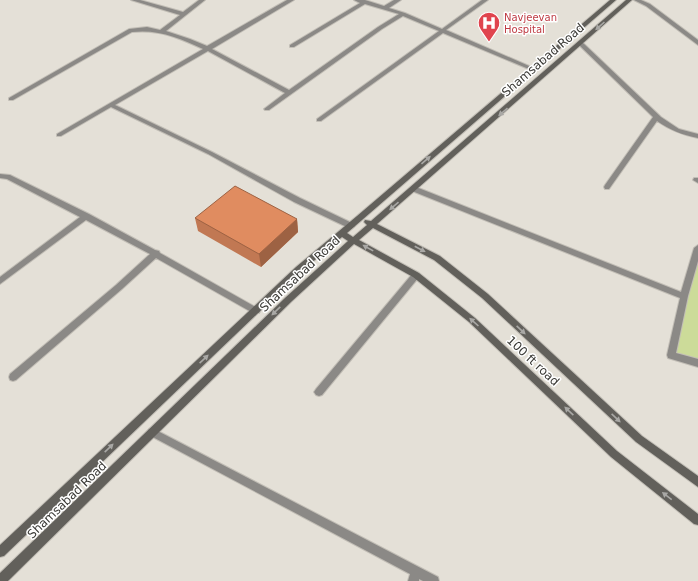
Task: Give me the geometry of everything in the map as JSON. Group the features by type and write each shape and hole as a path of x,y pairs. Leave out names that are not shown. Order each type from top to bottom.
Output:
{"main road":[{"name":"Shamsabad Road","path":"0,552 299,269 342,234 613,0"},
{"name":"Shamsabad Road","path":"0,581 288,300 354,240 629,0"},
{"name":"100 ft road","path":"360,218 437,258 485,296 639,439 698,482"},
{"name":"100 ft road","path":"342,234 416,275 472,320 614,454 698,520"}],"street":[{"path":"134,0 183,14"},
{"path":"162,31 202,0"},
{"path":"59,135 291,0"},
{"path":"356,0 403,14 533,69"},
{"path":"385,8 398,0"},
{"path":"320,120 485,0"},
{"path":"637,0 648,5 698,43"},
{"path":"292,46 365,2"},
{"path":"267,109 403,14"},
{"path":"11,99 130,30 139,28 162,31 209,49 289,93"},
{"path":"580,43 656,118 674,130 687,135 698,136"},
{"path":"111,105 210,153 297,200 351,226"},
{"path":"607,187 656,118"},
{"path":"0,176 8,177 86,216 256,311"},
{"path":"414,189 684,296"},
{"path":"0,281 86,216"},
{"path":"698,248 684,296 671,355 698,363"},
{"path":"13,377 120,288 156,254"},
{"path":"319,392 416,275"},
{"path":"152,432 415,576 434,581"}],"green space":[{"path":"698,251 698,362 671,355"}],"building":[{"path":"235,186 297,219 259,254 195,218"}],"place":[{"name":"Navjeevan Hospital","path":"489,42"}]}
